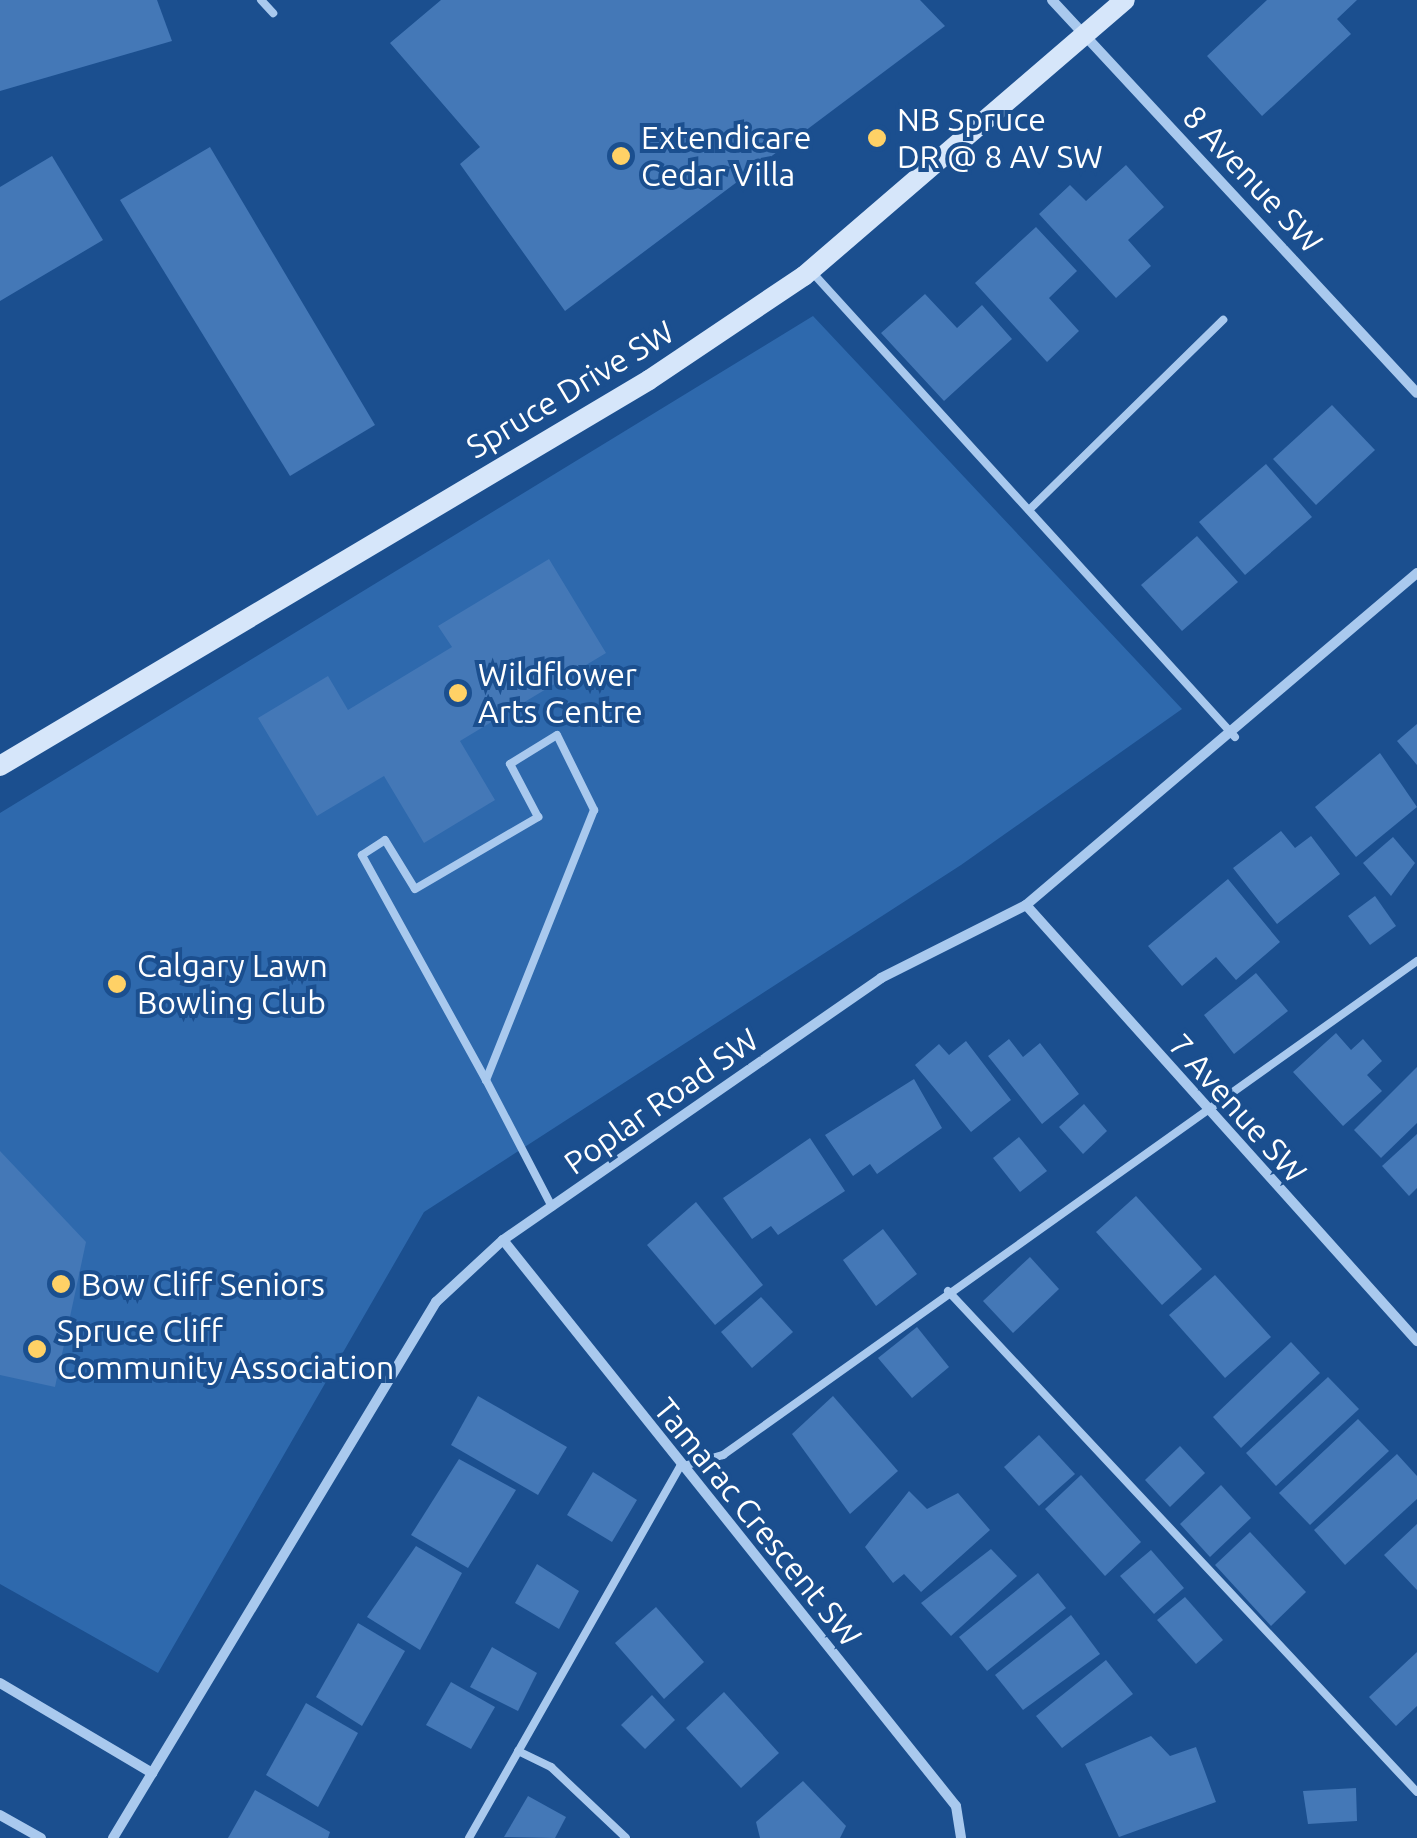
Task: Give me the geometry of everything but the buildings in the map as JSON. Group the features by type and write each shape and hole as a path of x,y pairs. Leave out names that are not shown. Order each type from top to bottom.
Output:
{"street":[{"name":"8 Avenue SW","path":"1052,0 1417,392"},
{"name":"Spruce Drive SW","path":"0,766 648,380 812,271 1125,0"},
{"name":"Poplar Road SW","path":"113,1838 436,1302 504,1240 882,978 1026,905 1235,736 1417,573"},
{"name":"7 Avenue SW","path":"1026,905 1200,1106 1417,1341"},
{"name":"Tamarac Crescent SW","path":"504,1240 680,1468 956,1806 962,1838"},
{"path":"0,1683 152,1773"},
{"path":"0,1815 41,1838"}],"lane":[{"path":"261,0 273,12"},
{"path":"812,271 1235,736"},
{"path":"1028,510 1224,320"},
{"path":"486,1080 594,810 558,735 510,764 538,817 415,889 386,840 362,855 552,1206"},
{"path":"469,1838 680,1468 723,1455 1200,1106 1417,960"},
{"path":"948,1291 1417,1792"},
{"path":"518,1752 551,1767 626,1838"}],"shaded area":[{"path":"813,316 1182,709 961,865 424,1212 158,1673 0,1584 0,813"}],"place":[{"name":"NB Spruce DR @ 8 AV SW","path":"877,138"},
{"name":"Extendicare Cedar Villa","path":"621,156"},
{"name":"Wildflower Arts Centre","path":"458,693"},
{"name":"Calgary Lawn Bowling Club","path":"117,984"},
{"name":"Bow Cliff Seniors","path":"61,1284"},
{"name":"Spruce Cliff Community Association","path":"37,1349"}]}
